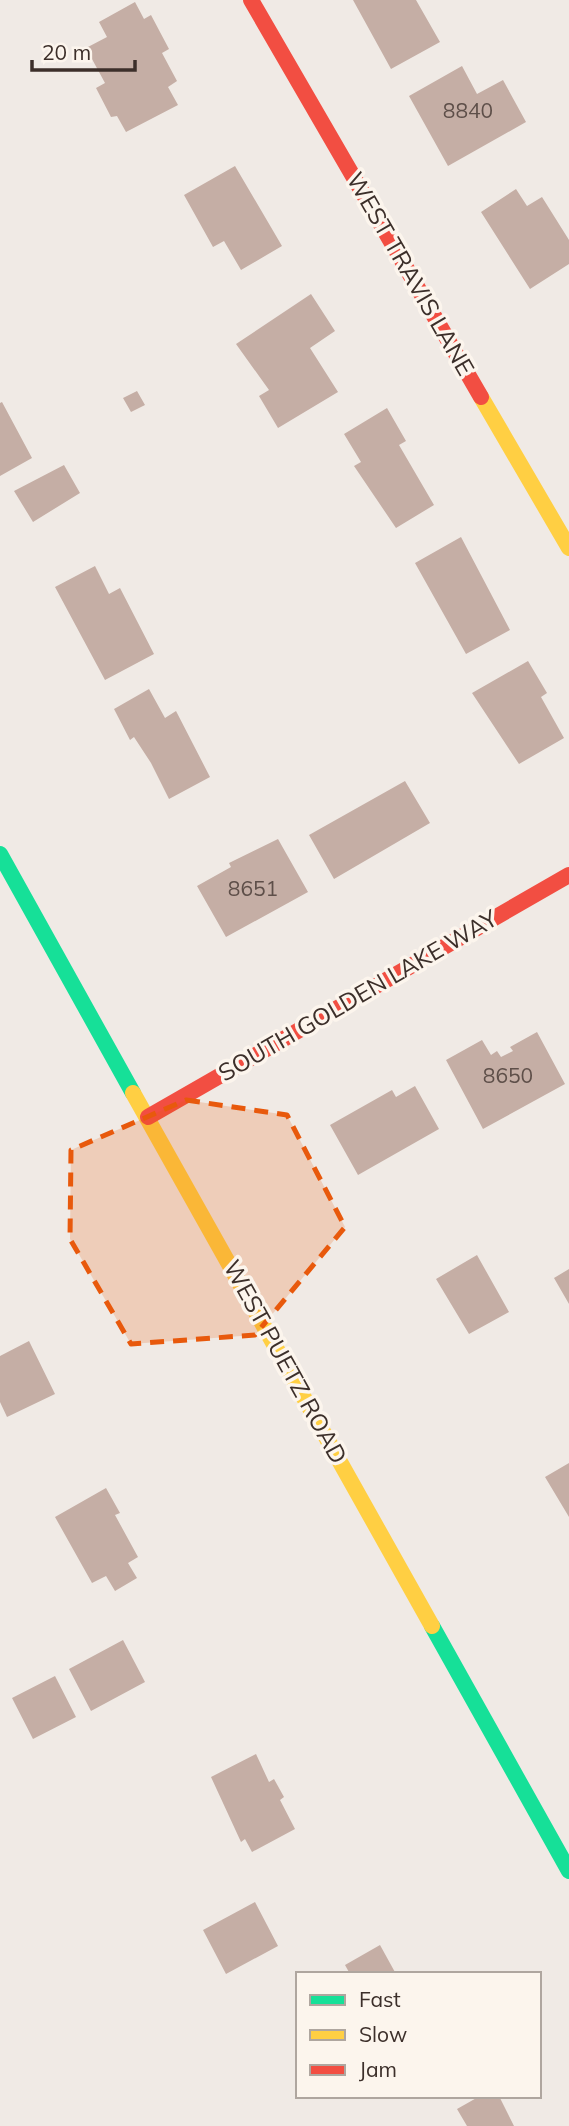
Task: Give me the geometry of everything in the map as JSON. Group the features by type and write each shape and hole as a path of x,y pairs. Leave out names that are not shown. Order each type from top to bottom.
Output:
{"street":[{"name":"WEST TRAVIS LANE","path":"251,0 569,548"},
{"name":"WEST PUETZ ROAD","path":"0,854 569,1871"},
{"name":"SOUTH GOLDEN LAKE WAY","path":"148,1117 569,875"}],"highlighted area":[{"path":"186,1100 287,1115 345,1227 255,1335 131,1344 70,1239 71,1150"}],"building":[{"path":"353,0 416,0 440,42 391,69"},
{"path":"135,2 144,19 151,15 169,49 162,53 177,81 168,87 178,105 126,132 117,116 111,117 96,88 105,83 86,48 107,37 99,22"},
{"path":"462,66 477,94 503,80 526,122 448,166 409,96"},
{"path":"235,166 282,246 241,270 224,241 213,247 184,195"},
{"path":"516,189 527,206 542,197 569,240 569,264 530,289 481,212"},
{"path":"311,294 335,331 310,348 338,392 278,428 259,396 269,390 236,344"},
{"path":"137,391 145,405 131,412 123,398"},
{"path":"2,402 32,458 0,476 0,403"},
{"path":"387,408 406,441 399,445 434,505 396,528 354,466 361,462 344,434"},
{"path":"64,465 80,493 33,522 14,491"},
{"path":"461,537 510,630 466,654 415,563"},
{"path":"95,566 109,594 120,588 154,654 105,680 55,587"},
{"path":"528,661 547,693 541,697 564,738 519,764 472,693"},
{"path":"149,689 165,718 176,711 210,777 169,799 151,763 134,737 130,740 114,709"},
{"path":"405,781 430,823 334,879 309,835"},
{"path":"278,839 308,892 226,937 197,886 231,867 229,863"},
{"path":"537,1032 565,1084 483,1129 446,1060 482,1040 491,1055 497,1051 501,1057 513,1051 510,1047"},
{"path":"415,1086 439,1129 358,1175 330,1125 392,1090 396,1097"},
{"path":"477,1255 509,1312 469,1334 436,1279"},
{"path":"569,1269 569,1304 554,1278"},
{"path":"29,1341 55,1394 7,1417 0,1402 0,1356"},
{"path":"569,1463 569,1517 545,1477"},
{"path":"106,1488 120,1513 115,1515 138,1557 128,1563 137,1578 115,1591 106,1576 92,1583 55,1517"},
{"path":"123,1640 145,1682 91,1711 69,1669"},
{"path":"55,1676 76,1717 33,1739 12,1698"},
{"path":"256,1754 269,1782 274,1779 284,1797 280,1800 295,1829 252,1852 245,1839 241,1842 211,1777"},
{"path":"255,1902 278,1946 226,1974 203,1930"},
{"path":"380,1945 395,1972 349,1972 345,1965"},
{"path":"476,2098 500,2098 514,2126 467,2126 457,2109"}],"traffic: fast":[{"path":"0,854 133,1093"},
{"path":"432,1626 569,1871"}],"traffic: slow":[{"path":"481,397 569,548"},
{"path":"133,1093 432,1626"}],"traffic: jam":[{"path":"251,0 481,397"},
{"path":"148,1117 569,875"}]}
